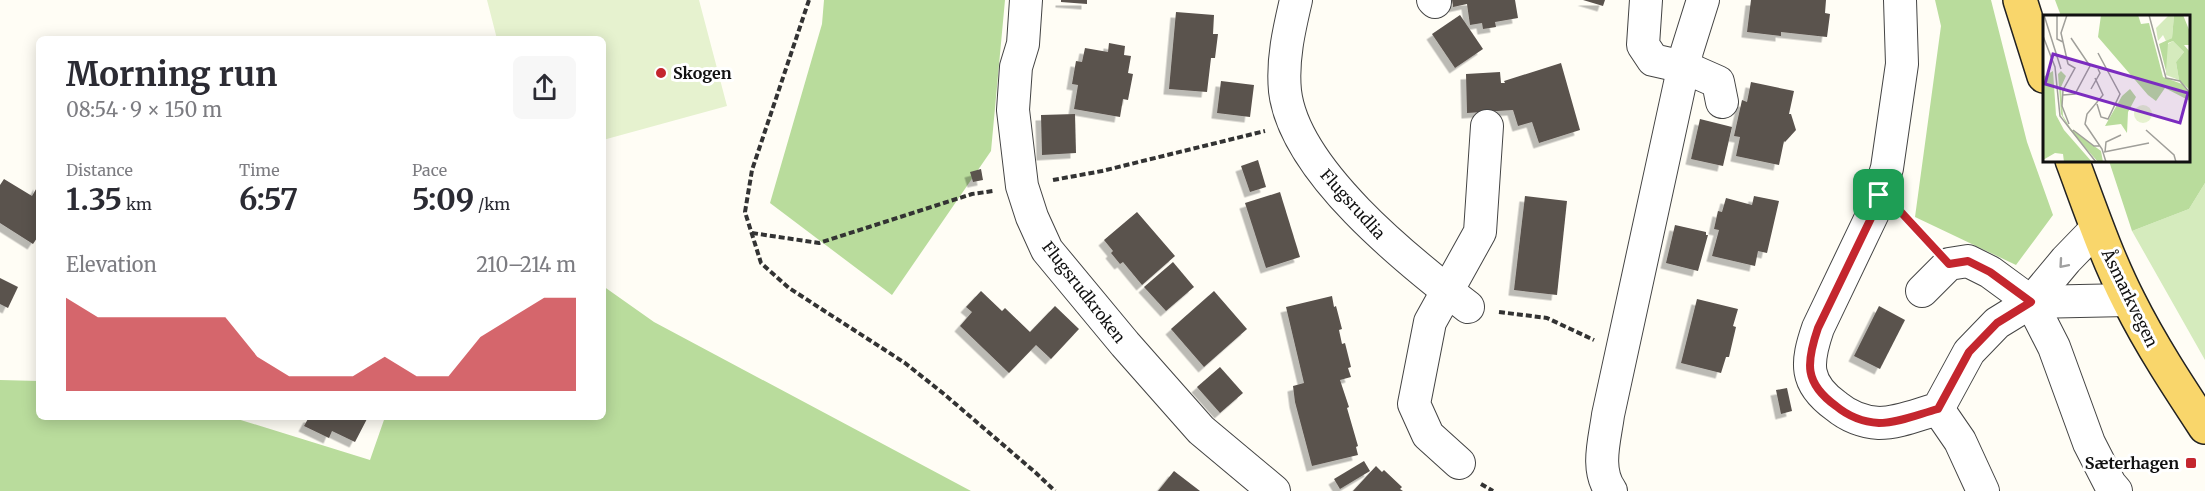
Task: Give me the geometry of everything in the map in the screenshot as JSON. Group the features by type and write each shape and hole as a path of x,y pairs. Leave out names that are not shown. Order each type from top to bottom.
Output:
{"main road":[{"path":"2020,0 2043,73"},
{"name":"Åsmarkvegen","path":"2073,162 2097,228 2128,300 2155,349 2205,427"}],"street":[{"name":"Flugsrudkroken","path":"1026,0 1023,44 1016,67 1013,110 1022,186 1047,250 1125,344 1201,430 1274,491"},
{"name":"Flugsrudlia","path":"1296,0 1286,44 1285,92 1299,137 1328,180 1388,242 1458,299"},
{"path":"1646,0 1642,45 1653,60 1684,67 1718,82 1722,102"},
{"path":"1611,491 1605,483 1602,464 1608,415 1684,67 1703,0"},
{"path":"1900,0 1902,64 1887,168 1874,212 1812,345 1809,365 1813,382 1821,396 1846,414 1877,423 1893,422 1938,409 1969,352 1997,323 2031,302 2066,260 2097,228"},
{"path":"1459,463 1428,435 1414,404 1430,322 1458,299 1480,232 1487,126"},
{"path":"1922,291 1949,264 1968,261 1990,272 2031,302 2054,347 2089,443 2116,491"},
{"path":"2031,302 2128,300"},
{"path":"1938,409 1960,441 1983,491"}],"path":[{"path":"809,0 752,170 745,212 761,263 789,288 913,369 1036,472 1055,491"},
{"path":"1879,195 1899,210 1949,264"},
{"path":"1458,299 1547,318 1622,353"}],"green space":[{"name":"Skogen","path":"487,0 699,0 727,106 606,139 606,36 496,36"},
{"path":"824,0 1005,0 991,151 892,295 770,203 822,24"},
{"path":"1935,0 1991,0 2027,142 2053,215 2016,265 1915,217 1941,26"},
{"path":"2055,0 2205,0 2205,183 2189,209 2132,231 2109,162 2190,162 2190,15 2061,15"},
{"path":"2205,183 2205,360 2132,231 2189,209"},
{"path":"606,288 654,322 971,491 0,491 0,380 36,381 36,420 241,420 370,460 384,420 606,420"}],"building":[{"path":"1061,0 1087,0 1087,4 1061,2"},
{"path":"1452,0 1515,0 1518,18 1495,22 1496,27 1483,29 1482,23 1470,25 1467,4 1453,7"},
{"path":"1583,0 1605,0 1603,6"},
{"path":"1751,0 1826,0 1825,13 1830,14 1827,37 1781,32 1781,36 1747,32"},
{"path":"1176,12 1214,15 1213,34 1218,34 1215,58 1211,58 1207,92 1169,89"},
{"path":"1460,15 1483,49 1455,68 1432,34"},
{"path":"1109,43 1125,46 1124,55 1131,56 1128,73 1133,74 1128,100 1123,99 1120,117 1074,109 1078,85 1072,84 1076,61 1082,62 1085,48 1108,52"},
{"path":"1561,63 1580,130 1539,143 1532,122 1518,126 1513,110 1467,113 1466,74 1500,72 1501,83 1505,83 1504,81"},
{"path":"1221,81 1254,85 1250,117 1217,113"},
{"path":"1751,82 1794,91 1789,114 1791,114 1796,130 1784,141 1779,165 1736,156 1740,137 1734,136 1742,100 1747,102"},
{"path":"1075,114 1076,153 1042,155 1041,115"},
{"path":"1700,119 1732,127 1723,166 1691,159"},
{"path":"1258,160 1266,187 1250,192 1241,166"},
{"path":"981,169 983,180 973,182 970,172"},
{"path":"4,179 32,196 36,189 36,240 33,244 0,223 0,185"},
{"path":"1280,192 1300,257 1266,268 1245,203"},
{"path":"1525,196 1567,201 1557,295 1514,290"},
{"path":"1754,196 1779,201 1767,253 1758,251 1755,266 1712,256 1719,230 1714,229 1718,211 1722,212 1726,198 1752,205"},
{"path":"1137,212 1175,256 1142,285 1123,262 1120,264 1104,240"},
{"path":"1675,225 1706,232 1708,235 1698,271 1666,263"},
{"path":"1173,262 1194,287 1166,311 1144,287"},
{"path":"0,278 18,287 8,308 0,304"},
{"path":"981,291 1002,311 1005,308 1030,332 1055,306 1079,329 1051,359 1036,345 1009,373 960,326 972,312 966,307"},
{"path":"1214,291 1247,329 1204,367 1171,329"},
{"path":"1332,296 1342,329 1339,330 1342,344 1345,343 1351,367 1348,368 1351,377 1340,380 1349,407 1347,408 1358,446 1356,447 1358,455 1312,466 1295,402 1293,386 1304,383 1286,307"},
{"path":"1697,299 1738,309 1729,357 1726,357 1721,373 1681,363"},
{"path":"1879,306 1905,320 1880,369 1854,356"},
{"path":"1220,367 1243,393 1220,413 1197,387"},
{"path":"1787,388 1792,411 1781,414 1776,390"},
{"path":"307,420 366,420 355,442 332,431 329,438 304,426"},
{"path":"1364,461 1370,471 1340,489 1334,479"},
{"path":"1376,466 1382,472 1384,470 1402,487 1400,489 1403,491 1353,491"},
{"path":"1174,471 1200,491 1158,491"}],"place":[{"name":"Skogen","path":"661,73"},
{"name":"Sæterhagen","path":"2191,463"}],"route":[{"path":"1879,195 1899,210 1949,264 1968,261 1990,272 2031,302 1997,323 1969,352 1938,409 1893,422 1877,423 1846,414 1821,396 1813,382 1809,365 1812,345 1818,328 1874,212 1879,195"}]}
